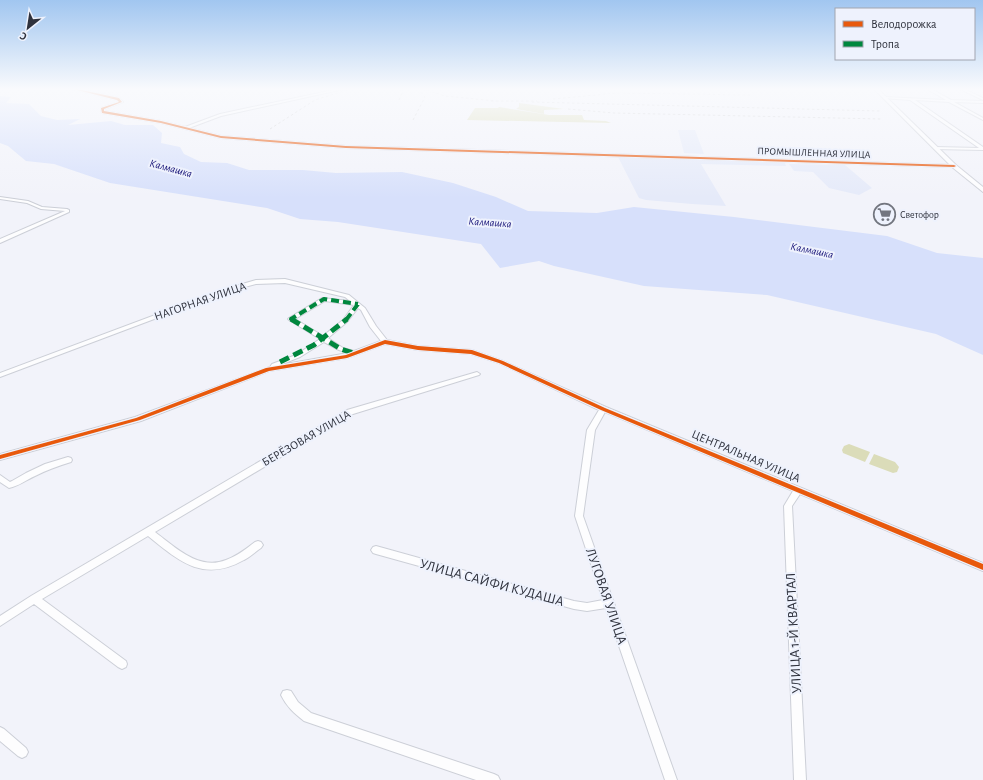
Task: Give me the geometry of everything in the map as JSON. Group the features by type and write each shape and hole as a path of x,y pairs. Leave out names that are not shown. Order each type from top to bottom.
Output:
{"main road":[{"path":"912,125 954,166 983,190"}],"street":[{"name":"ПРОМЫШЛЕННАЯ УЛИЦА","path":"175,125 221,137 346,147 954,166"},
{"path":"185,128 192,125"},
{"path":"949,125 983,149"},
{"path":"935,148 983,149"},
{"path":"0,241 67,212 67,210 41,208 28,202 2,200"},
{"name":"НАГОРНАЯ УЛИЦА","path":"0,375 224,291 256,282 285,281 347,296 363,309 373,327 385,342"},
{"path":"273,368 274,364 307,352 324,338 346,321 358,304 324,299 291,319 324,338 341,348 354,353"},
{"path":"0,457 138,419 212,389 273,368 354,353 385,342"},
{"name":"ЦЕНТРАЛЬНАЯ УЛИЦА","path":"385,342 418,348 472,352 501,362 603,409 983,567"},
{"name":"БЕРЁЗОВАЯ УЛИЦА","path":"0,622 34,599 350,412 477,374"},
{"name":"ЛУГОВАЯ УЛИЦА","path":"603,409 591,430 579,516 671,780"},
{"path":"0,478 9,485 15,485 27,476 50,465 68,460"},
{"name":"УЛИЦА 1-Й КВАРТАЛ","path":"798,490 788,506 800,780"},
{"path":"148,532 192,563 204,568 222,566 236,561 258,545"},
{"name":"УЛИЦА САЙФИ КУДАША","path":"376,550 574,605 587,607 610,603"},
{"path":"34,599 122,664"},
{"path":"287,695 294,706 308,717 494,780"},
{"path":"0,733 22,752"}],"shaded area":[{"path":"678,130 695,130 704,154 684,153"},
{"path":"618,157 785,163 786,166 701,164 726,206 646,200 639,198"},
{"path":"789,164 845,165 872,188 859,195 829,188 813,172 794,171"}],"green space":[{"path":"849,444 870,452 865,462 843,453 842,450 844,446"},
{"path":"874,454 895,462 899,467 897,472 893,473 869,464"}],"water":[{"name":"Калмашка","path":"0,125 153,125 162,133 161,143 180,147 184,154 201,162 227,163 249,170 303,170 336,173 402,172 453,183 496,197 528,211 597,213 634,207 734,217 887,236 937,253 983,258 983,355 936,334 767,295 644,286 554,266 539,261 500,268 481,244 338,222 300,219 267,208 110,183 54,164 26,161 8,146 0,143"}],"railway":[{"path":"270,129 276,125"}],"marked path":[{"path":"353,353 341,349 291,319 324,299 358,304"},
{"path":"280,362 298,355 322,340 347,319 358,304"}],"cycle path":[{"path":"175,125 221,137 346,147 954,166"},
{"path":"0,457 138,419 268,369 347,356 385,342 418,348 472,352 501,362 603,409 983,567"}],"place":[{"name":"Светофор","path":"885,214"}]}
